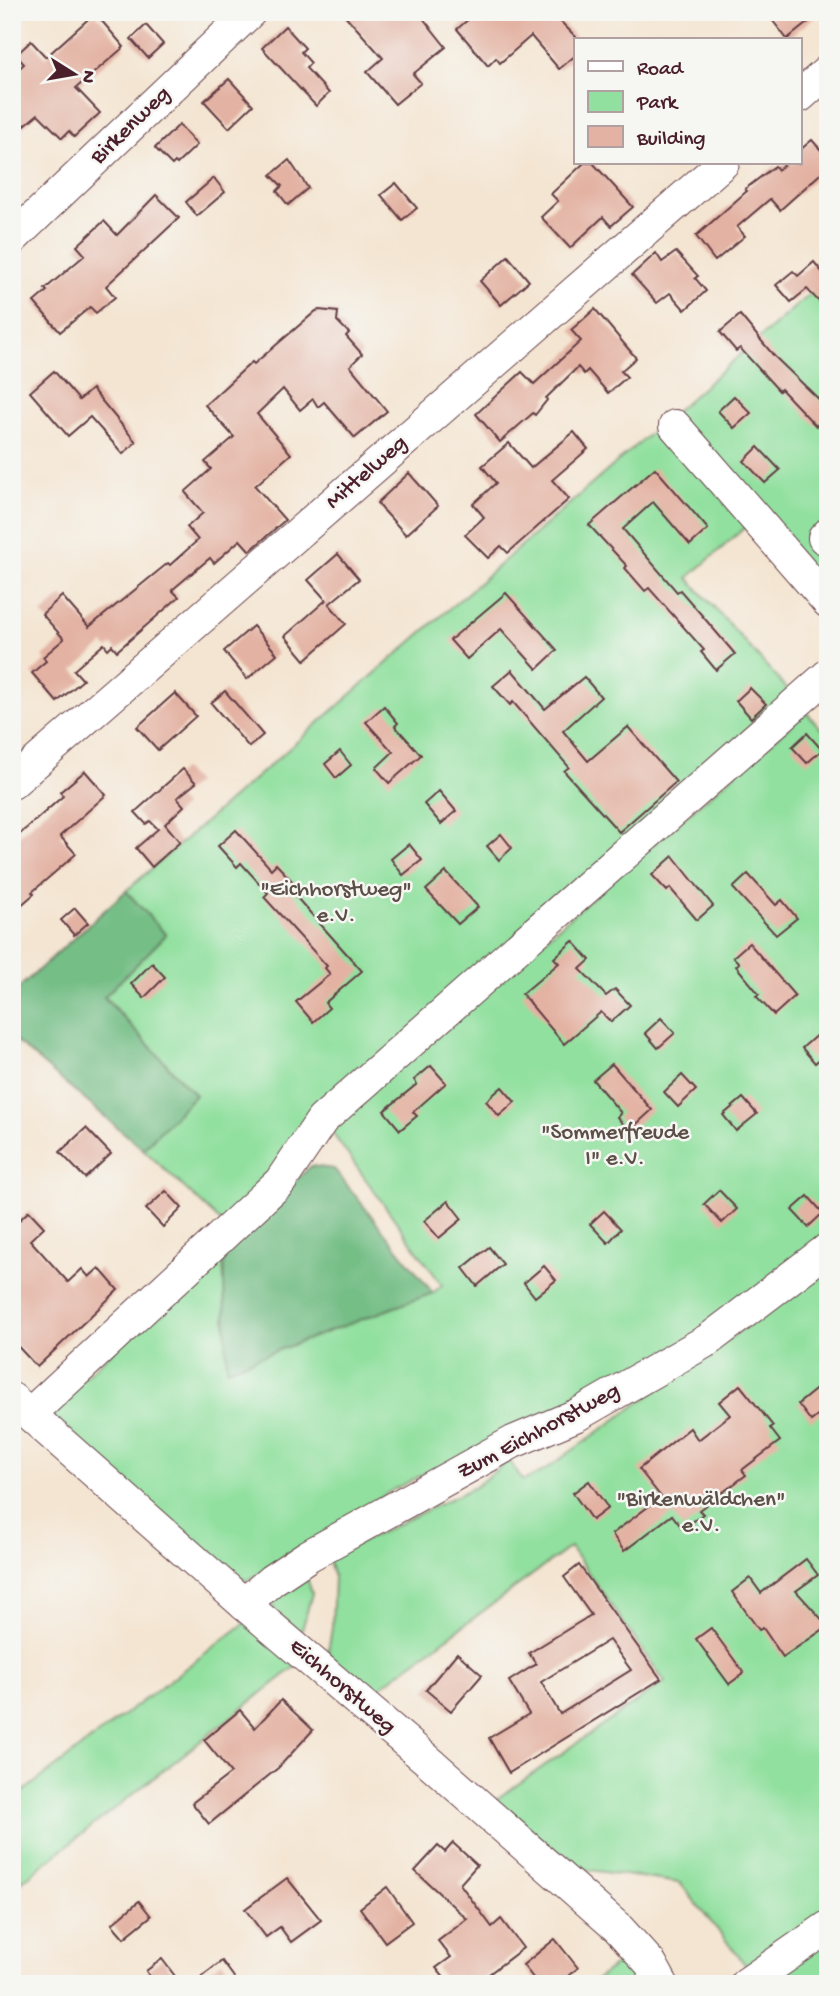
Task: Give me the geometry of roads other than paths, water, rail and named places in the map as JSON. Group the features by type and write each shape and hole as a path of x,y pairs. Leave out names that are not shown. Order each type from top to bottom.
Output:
{"street":[{"name":"Birkenweg","path":"12,239 250,12"},
{"path":"802,94 828,71"},
{"name":"Mittelweg","path":"12,783 722,164"},
{"path":"675,426 828,602"},
{"path":"21,1407 280,1182 322,1120 828,675"},
{"name":"Zum Eichhorstweg","path":"244,1604 272,1580 308,1556 513,1442 577,1415 708,1340 828,1250"},
{"name":"Eichhorstweg","path":"21,1407 618,1928 651,1964 662,1984"},
{"path":"746,1984 828,1927"}],"park label":[{"name":"\"Eichhorstweg\" e.V.","path":"336,903"},
{"name":"\"Sommerfreude I\" e.V.","path":"615,1146"},
{"name":"\"Birkenwäldchen\" e.V.","path":"701,1513"}]}
